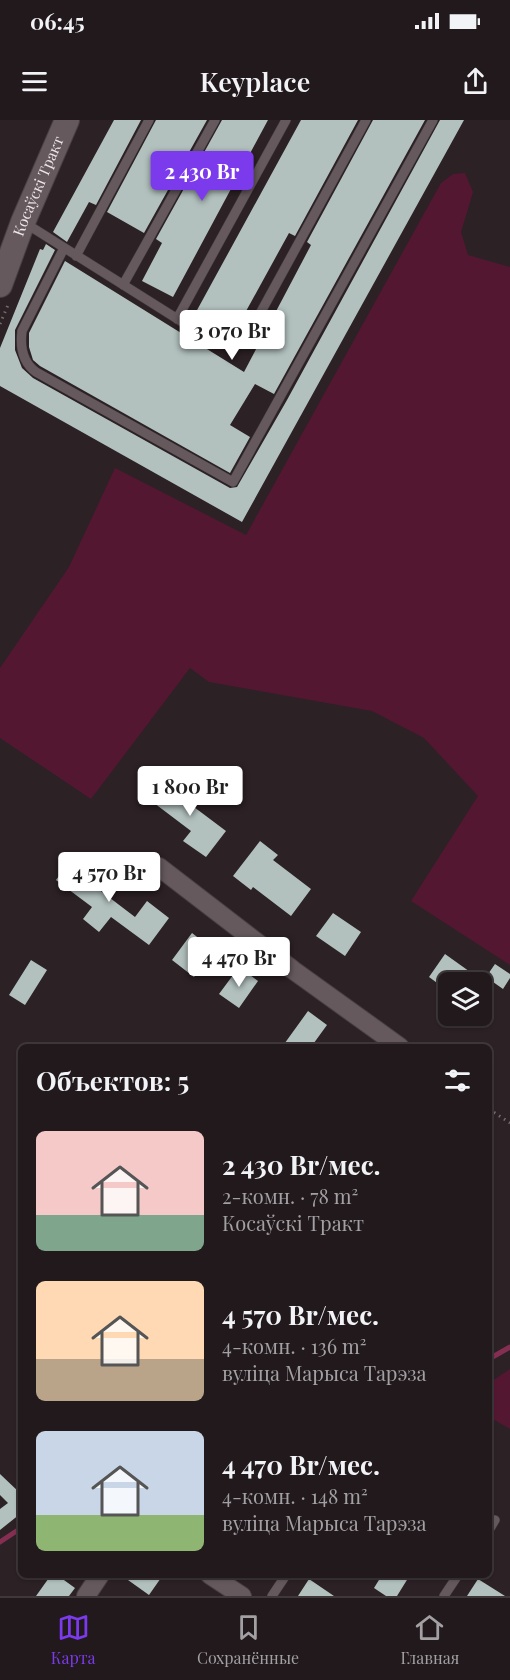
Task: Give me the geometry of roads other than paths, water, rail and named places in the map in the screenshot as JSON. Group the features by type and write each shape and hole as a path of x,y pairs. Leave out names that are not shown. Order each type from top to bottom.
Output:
{"main road":[{"name":"Косаўскі Тракт","path":"0,285 23,222 66,120"}],"street":[{"path":"159,867 293,970 396,1044"},
{"path":"86,1596 98,1578"},
{"path":"215,1578 242,1596"}],"lane":[{"path":"76,256 149,120"},
{"path":"123,285 216,120"},
{"path":"177,319 286,120"},
{"path":"23,222 214,342 235,343 251,330 366,120"},
{"path":"64,248 22,331 20,342 24,359 29,367 233,482 433,120"},
{"path":"492,1525 495,1520"},
{"path":"272,1596 284,1578"},
{"path":"444,1596 456,1578"}],"waterway":[{"path":"492,1357 510,1347"},
{"path":"0,1542 18,1530"}]}
